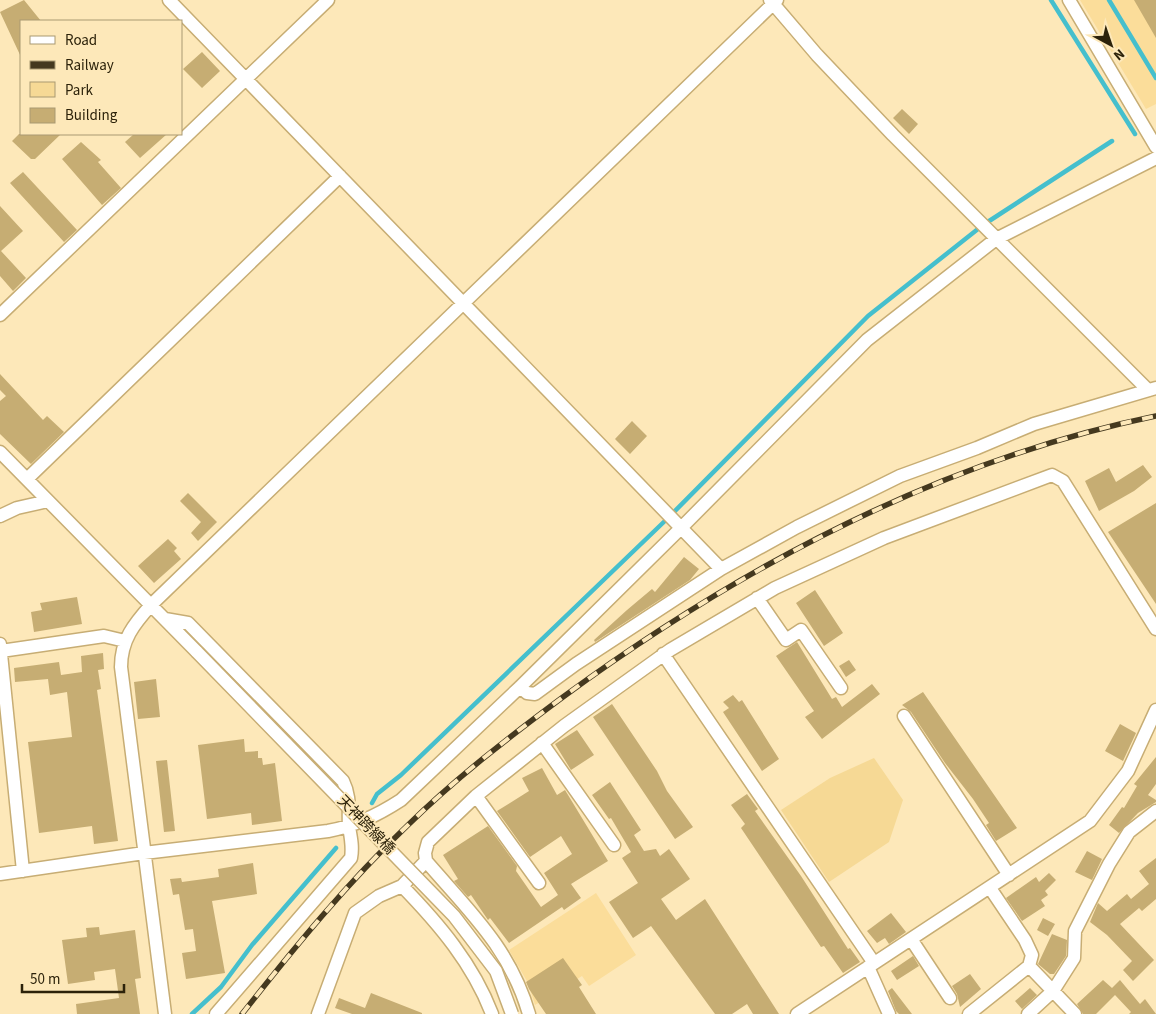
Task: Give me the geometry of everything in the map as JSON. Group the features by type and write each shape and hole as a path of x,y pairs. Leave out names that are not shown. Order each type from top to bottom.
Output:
{"street":[{"path":"169,0 721,569"},
{"path":"0,315 328,0"},
{"path":"1069,0 1156,147"},
{"path":"165,1014 121,667 121,653 132,627 151,605 465,303 774,1 817,56 993,236 1152,389 1034,424 977,448 900,476 797,527 721,569 576,664 535,694 527,693 520,688"},
{"path":"0,874 144,853 349,827 380,813 401,800 520,688 678,525 866,340 993,236 1156,158"},
{"path":"28,479 340,176"},
{"name":"天神跨線橋","path":"0,452 454,916 496,971 512,1014"},
{"path":"529,1014 521,986 485,928 426,861 425,853 428,842 476,796 542,743 663,654 757,598 884,538 1052,475 1063,481 1156,629"},
{"path":"0,516 17,508 48,501"},
{"path":"757,598 786,640 801,630 841,688"},
{"path":"165,619 188,623 343,781 348,790 349,827 353,844 351,858 216,1014"},
{"path":"23,870 0,647 104,636 125,640"},
{"path":"663,654 871,965 889,1014"},
{"path":"797,1014 1090,821 1128,771 1156,710"},
{"path":"904,716 1009,875"},
{"path":"542,743 614,845"},
{"path":"476,796 539,883"},
{"path":"1028,1014 1053,991 1074,958 1075,931 1109,864 1129,832 1156,811"},
{"path":"318,1014 355,912 379,896 402,886 426,861"},
{"path":"402,886 460,951 482,987 492,1014"},
{"path":"969,1014 1029,966 1032,955 1025,940 990,888"},
{"path":"911,939 950,998"},
{"path":"1029,966 1075,1014"}],"shaded area":[{"path":"1080,0 1156,0 1156,104 1146,109"},
{"path":"596,893 636,955 589,986 582,976 535,1005 528,983 509,950"}],"green space":[{"path":"874,758 903,800 889,842 829,882 781,810 830,778"}],"building":[{"path":"24,0 40,20 20,20 20,55 0,12"},
{"path":"1134,0 1156,0 1156,38"},
{"path":"202,52 220,71 202,88 183,69"},
{"path":"902,109 918,124 909,134 893,118"},
{"path":"19,134 60,135 35,159 31,159 12,141"},
{"path":"133,135 166,135 140,158 125,142"},
{"path":"81,142 101,160 98,162 121,188 102,205 62,159"},
{"path":"23,172 77,230 64,242 10,183"},
{"path":"0,206 23,231 1,251 26,278 13,291 0,276"},
{"path":"0,374 43,420 47,416 64,432 31,464 0,434 0,401 6,396 0,390"},
{"path":"632,421 647,436 630,454 615,439"},
{"path":"1143,465 1152,477 1134,491 1099,511 1085,481 1109,468 1116,482"},
{"path":"188,493 217,522 198,541 191,533 201,522 180,501"},
{"path":"1156,503 1156,604 1108,532"},
{"path":"168,539 177,548 174,551 181,559 154,583 138,566"},
{"path":"684,557 699,569 690,580 595,642 594,640 652,589 655,592"},
{"path":"815,590 843,633 824,646 796,603"},
{"path":"77,597 82,624 34,632 31,612 42,610 40,603"},
{"path":"797,642 832,699 836,697 842,707 872,684 880,694 822,739 805,717 814,711 776,656"},
{"path":"103,653 104,669 98,670 101,689 97,690 118,841 94,844 92,826 39,833 28,742 72,737 67,692 50,695 48,679 15,682 14,668 59,662 61,675 82,672 81,656"},
{"path":"849,660 856,670 846,677 839,666"},
{"path":"156,679 160,717 138,719 134,682"},
{"path":"923,692 1017,828 996,841 986,825 989,823 973,799 945,763 911,712 902,705"},
{"path":"733,695 739,702 742,700 779,759 762,771 723,712 729,708 723,702"},
{"path":"612,704 657,771 667,791 693,827 675,839 593,717"},
{"path":"1120,724 1136,733 1123,761 1105,751"},
{"path":"577,730 594,755 571,770 555,744"},
{"path":"244,739 245,752 258,751 258,758 262,758 263,765 275,763 282,821 252,825 251,813 207,819 198,745"},
{"path":"1156,757 1156,784 1148,795 1156,800 1156,802 1138,813 1119,833 1109,825 1122,807 1124,808 1137,786 1134,784"},
{"path":"167,760 175,831 164,832 156,761"},
{"path":"542,768 557,795 565,790 608,861 571,884 581,898 564,910 562,907 509,943 490,918 488,920 471,895 468,897 454,881 458,879 443,855 488,826 517,866 516,871 541,907 558,895 544,873 572,854 561,836 530,857 497,811 529,791 522,778"},
{"path":"610,782 641,830 634,835 644,851 656,849 660,856 669,849 690,879 661,899 676,920 705,899 779,1014 753,1014 747,1004 732,1014 715,1014 651,926 633,938 609,902 638,883 622,858 631,852 611,818 609,819 592,795"},
{"path":"747,794 758,809 755,811 801,876 848,949 850,948 860,962 843,973 824,946 821,947 741,828 745,824 731,805"},
{"path":"1087,851 1102,859 1092,880 1075,872"},
{"path":"1156,858 1156,899 1142,911 1139,908 1120,924 1154,960 1133,981 1123,970 1132,961 1107,935 1090,922 1098,903 1107,911 1127,894 1131,899 1149,884 1139,871"},
{"path":"253,863 257,894 212,901 225,973 186,979 182,953 196,951 193,929 185,930 179,894 173,895 170,879 181,878 182,882 219,877 218,869"},
{"path":"1049,873 1056,880 1045,891 1048,895 1041,900 1045,906 1022,921 1006,898 1036,877 1039,882"},
{"path":"891,913 906,932 889,944 885,938 877,943 867,931"},
{"path":"1043,918 1055,924 1048,936 1037,930"},
{"path":"99,927 100,935 135,930 141,978 135,979 140,1014 77,1014 76,1004 119,998 115,969 94,972 95,980 68,984 62,940 87,937 86,928"},
{"path":"1052,934 1067,940 1066,956 1054,974 1050,974 1038,964"},
{"path":"913,956 919,966 897,980 891,971"},
{"path":"563,958 582,985 579,987 596,1014 546,1014 529,989 526,982"},
{"path":"970,974 981,989 960,1007 957,994 952,986"},
{"path":"1103,980 1112,988 1120,980 1140,1004 1145,999 1156,1014 1129,1014 1131,1012 1115,995 1096,1014 1083,1014 1077,1004"},
{"path":"892,988 912,1014 899,1014 896,1011 888,991"},
{"path":"1030,988 1037,995 1022,1009 1015,1001"},
{"path":"371,993 422,1014 352,1014 335,1008 339,998 365,1008"}],"waterway":[{"path":"1051,0 1135,134"},
{"path":"1109,0 1156,78"},
{"path":"372,803 377,794 401,775 669,517 868,316 983,225 1112,141"},
{"path":"192,1014 221,987 252,945 336,848"}],"railway":[{"path":"242,1014 301,940 342,893 385,847 426,808 483,758 523,727 630,650 700,605 771,563 845,525 920,490 997,460 1076,435 1156,416"}]}
